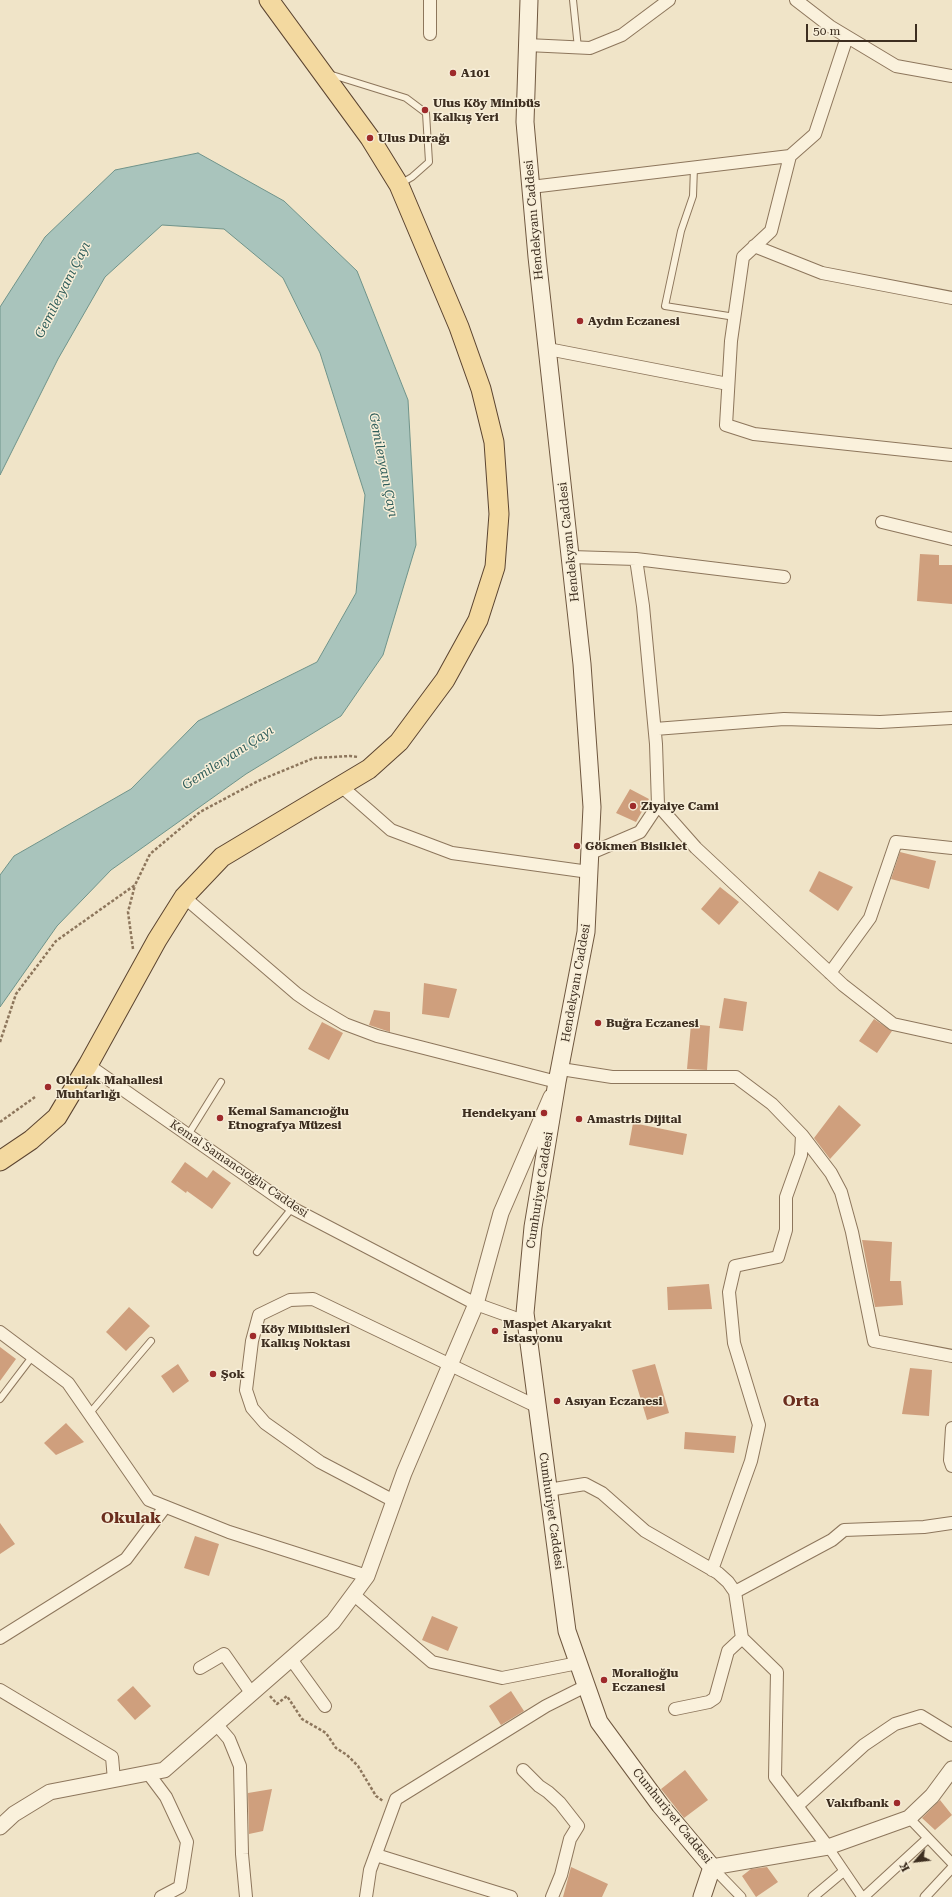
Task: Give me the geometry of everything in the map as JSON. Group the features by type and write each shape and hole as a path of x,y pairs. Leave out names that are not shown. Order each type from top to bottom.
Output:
{"main road":[{"path":"0,1161 31,1140 57,1117 88,1065 140,970 184,897 222,857 369,769 399,742 445,680 478,620 495,567 499,514 494,442 481,389 459,327 399,185 370,138 269,0"},
{"name":"Hendekyanı Caddesi","path":"530,0 525,122 582,664 592,799 591,854 586,932 559,1076"},
{"name":"Cumhuriyet Caddesi","path":"559,1076 533,1227 525,1313 567,1631 599,1722 660,1805 712,1866 702,1897"}],"street":[{"path":"430,0 430,34"},
{"path":"527,45 590,48 622,35 669,0"},
{"path":"796,0 831,27 896,66 952,76"},
{"path":"847,37 815,134 790,156 771,231 743,256 728,384 726,425 754,434 952,455"},
{"path":"531,187 790,156"},
{"path":"754,246 822,273 952,298"},
{"path":"548,349 728,384"},
{"path":"882,522 952,539"},
{"path":"571,557 636,559 784,577"},
{"path":"591,854 640,832 658,805 654,729 643,606 636,559"},
{"path":"654,729 784,719 880,722 952,718"},
{"path":"341,786 391,830 452,853 589,872"},
{"path":"658,805 696,848 830,973 893,1024 952,1037"},
{"path":"830,973 870,918 896,842 952,848"},
{"path":"184,897 297,994 312,1005 345,1024 377,1036 559,1076 736,1077 772,1104 802,1135 831,1173 841,1192 852,1232 874,1341 952,1356"},
{"name":"Kemal Samancıoğlu Caddesi","path":"88,1065 292,1208 476,1304 526,1322"},
{"path":"0,1827 14,1814 50,1792 164,1770 257,1690 332,1622 367,1576 404,1473 476,1304 502,1213 559,1076"},
{"path":"712,1570 752,1461 759,1425 734,1343 729,1292 735,1266 778,1257 786,1230 786,1197 802,1155 802,1135"},
{"path":"394,1501 320,1462 266,1423 252,1408 246,1390 252,1341 259,1315 290,1300 313,1299 538,1407"},
{"path":"0,1332 68,1383 149,1500 229,1532 367,1576"},
{"path":"952,1428 950,1460 952,1466"},
{"path":"548,1490 585,1484 602,1493 645,1531 712,1570 728,1582 735,1592 742,1638 777,1672 775,1777 828,1847 863,1897 927,1838"},
{"path":"0,1638 126,1558 165,1507"},
{"path":"735,1592 832,1540 844,1530 924,1527 952,1522"},
{"path":"353,1594 432,1662 502,1678 578,1663"},
{"path":"675,1709 709,1702 715,1698 728,1651 742,1638"},
{"path":"200,1668 224,1654 257,1690"},
{"path":"291,1659 326,1706"},
{"path":"366,1897 370,1870 396,1799 546,1706 586,1686"},
{"path":"0,1690 112,1757 114,1780"},
{"path":"797,1806 864,1745 895,1724 921,1716 952,1735"},
{"path":"217,1725 229,1739 240,1766 242,1854 246,1897"},
{"path":"712,1866 828,1847 909,1818 932,1796 952,1769"},
{"path":"523,1770 539,1786 560,1803 578,1826 570,1839 561,1875 552,1897"},
{"path":"148,1773 166,1797 186,1842 180,1887 161,1897"},
{"path":"909,1818 952,1863"},
{"path":"376,1856 511,1897"},
{"path":"712,1866 741,1897"},
{"path":"925,1897 952,1868"},
{"path":"813,1897 844,1871"}],"lane":[{"path":"573,0 578,48"},
{"path":"321,71 406,98 426,113 429,162 412,177 399,185"},
{"path":"694,167 692,196 681,231 665,306 735,317"},
{"path":"188,1135 221,1082"},
{"path":"257,1252 292,1208"},
{"path":"89,1414 151,1341"},
{"path":"0,1399 32,1356"}],"path":[{"path":"140,970 132,946 128,912 135,885 150,854 200,812 258,781 314,758 350,756 378,761"},
{"path":"0,1042 16,994 56,941 135,885"},
{"path":"0,1122 34,1097"},
{"path":"257,1690 277,1704 287,1696 302,1719 326,1733 336,1748 347,1755 358,1766 376,1796 393,1808"}],"water":[{"name":"Gemileryanı Çayı","path":"198,153 284,201 357,271 408,400 416,545 383,655 341,716 246,774 111,870 57,926 0,1007 0,875 14,856 131,789 198,721 317,662 356,593 365,495 320,353 283,278 224,229 162,225 105,277 58,359 0,475 0,307 45,237 115,170"}],"building":[{"path":"920,554 939,555 939,565 952,565 952,604 917,601"},
{"name":"Ziyaiye Cami","path":"630,789 649,799 636,822 616,813"},
{"path":"900,852 936,861 929,889 891,879"},
{"path":"819,871 853,887 838,911 809,891"},
{"path":"720,887 739,902 719,925 701,909"},
{"path":"424,983 457,989 449,1018 422,1014"},
{"path":"724,998 747,1002 743,1031 719,1028"},
{"path":"374,1010 390,1012 390,1032 369,1025"},
{"path":"874,1019 892,1031 877,1053 859,1041"},
{"path":"322,1022 343,1033 329,1060 308,1049"},
{"path":"691,1024 710,1026 707,1070 687,1069"},
{"path":"839,1105 861,1125 830,1159 814,1138"},
{"path":"633,1123 687,1134 683,1155 629,1145"},
{"path":"185,1162 207,1178 213,1170 231,1183 212,1209 187,1191 186,1193 171,1182"},
{"path":"862,1240 892,1242 890,1281 901,1281 903,1305 875,1307"},
{"path":"709,1284 712,1309 668,1310 667,1287"},
{"path":"129,1307 150,1326 126,1351 106,1332"},
{"path":"0,1347 16,1359 0,1381"},
{"path":"178,1364 189,1381 173,1393 161,1376"},
{"path":"655,1364 669,1413 647,1420 632,1370"},
{"path":"910,1368 932,1370 929,1416 902,1414"},
{"path":"66,1423 84,1442 56,1455 44,1443"},
{"path":"685,1432 736,1436 734,1453 684,1449"},
{"path":"0,1523 15,1544 0,1554"},
{"path":"195,1536 219,1544 209,1576 184,1568"},
{"path":"432,1616 458,1627 448,1651 422,1640"},
{"path":"133,1686 151,1706 135,1720 117,1700"},
{"path":"511,1691 524,1711 501,1725 489,1706"},
{"path":"685,1770 708,1800 684,1818 661,1789"},
{"path":"272,1789 263,1831 249,1834 248,1793"},
{"path":"940,1800 952,1815 935,1830 922,1818"},
{"path":"571,1867 608,1884 602,1897 563,1897"},
{"path":"767,1867 778,1882 756,1897 742,1876 751,1869"}],"place":[{"name":"A101","path":"453,73"},
{"name":"Ulus Köy Minibüs Kalkış Yeri","path":"425,110"},
{"name":"Ulus Durağı","path":"370,138"},
{"name":"Aydın Eczanesi","path":"580,321"},
{"name":"Ziyaiye Cami","path":"633,806"},
{"name":"Gökmen Bisiklet","path":"577,846"},
{"name":"Buğra Eczanesi","path":"598,1023"},
{"name":"Okulak Mahallesi Muhtarlığı","path":"48,1087"},
{"name":"Hendekyanı","path":"544,1113"},
{"name":"Kemal Samancıoğlu Etnografya Müzesi","path":"220,1118"},
{"name":"Amastris Dijital","path":"579,1119"},
{"name":"Maspet Akaryakıt İstasyonu","path":"495,1331"},
{"name":"Köy Mibiüsleri Kalkış Noktası","path":"253,1336"},
{"name":"Şok","path":"213,1374"},
{"name":"Asıyan Eczanesi","path":"557,1401"},
{"name":"Moralioğlu Eczanesi","path":"604,1680"},
{"name":"Vakıfbank","path":"897,1803"}],"district":[{"name":"Orta","path":"801,1401"},
{"name":"Okulak","path":"131,1518"}]}
